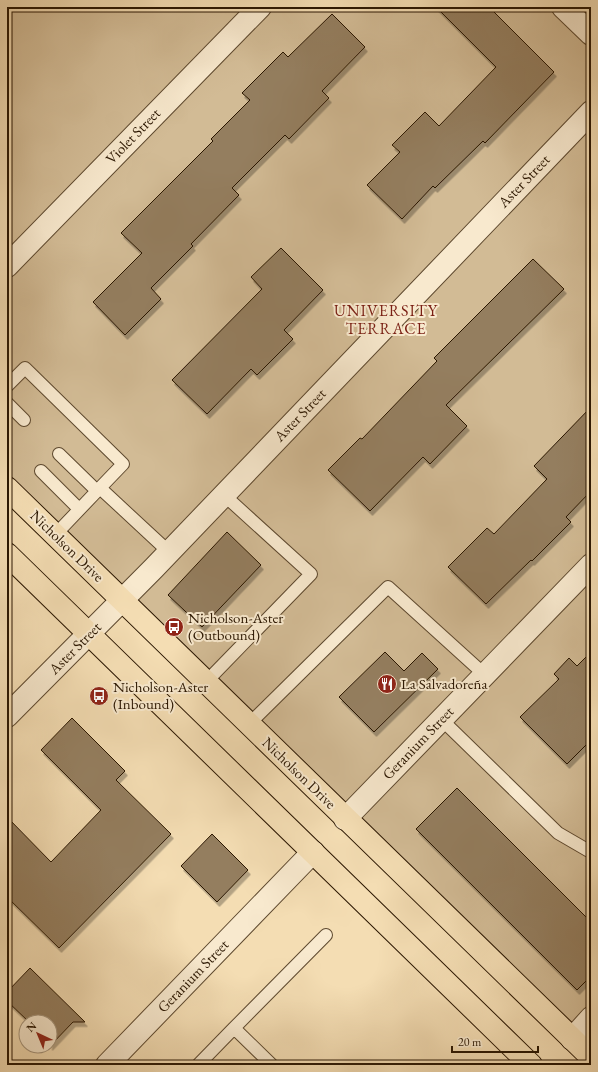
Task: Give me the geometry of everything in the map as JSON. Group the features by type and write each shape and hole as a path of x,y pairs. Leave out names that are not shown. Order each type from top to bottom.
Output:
{"main road":[{"name":"Nicholson Drive","path":"7,488 345,819 591,1057"},
{"path":"7,554 531,1065"},
{"path":"500,1035 541,1065"}],"street":[{"name":"Violet Street","path":"7,266 260,7"},
{"path":"563,7 591,34"},
{"name":"Aster Street","path":"7,716 169,552 591,112"},
{"name":"Geranium Street","path":"345,819 591,566"},
{"name":"Geranium Street","path":"107,1065 313,852"},
{"path":"572,1039 591,1018"}],"lane":[{"path":"7,386 25,368 124,464 98,489 55,535"},
{"path":"7,403 24,420"},
{"path":"59,454 169,552"},
{"path":"40,471 79,509"},
{"path":"206,682 311,574 224,495"},
{"path":"249,724 388,586 485,675"},
{"path":"441,720 558,833 589,851 591,849"},
{"path":"198,1065 326,935"},
{"path":"234,1028 272,1065"}],"shaded area":[{"path":"7,7 591,7 591,1057 7,488"}],"building":[{"path":"436,7 489,7 554,72 485,143 483,141 435,188 433,186 402,219 367,185 400,152 392,145 425,112 439,126 496,67"},
{"path":"332,14 365,47 322,91 329,98 289,139 285,135 232,188 239,195 191,244 193,246 151,288 161,299 125,335 93,302 142,253 121,233 213,141 211,139 250,100 242,93 283,52 288,57"},
{"path":"281,248 323,290 284,330 293,339 257,375 251,369 207,414 172,380 262,289 251,277"},
{"path":"533,259 564,289 446,405 467,426 430,464 423,457 370,511 328,470 360,438 362,439 437,361 434,358"},
{"path":"591,407 591,491 566,517 571,522 486,604 448,567 487,528 494,534 547,479 534,466"},
{"path":"227,532 261,565 202,627 168,595"},
{"name":"La Salvadoreña","path":"385,652 404,671 422,653 438,669 374,732 339,697"},
{"path":"591,652 591,740 567,764 520,717 559,679 554,674 569,658 577,666"},
{"path":"72,718 125,771 116,780 171,834 59,948 7,897 7,817 51,862 101,810 41,750"},
{"path":"457,788 591,922 591,976 577,990 416,829"},
{"path":"212,834 248,870 217,902 181,866"},
{"path":"30,968 85,1022 73,1022 58,1038 58,1014 21,1014 7,1001 7,992"}],"place":[{"name":"Nicholson-Aster (Outbound)","path":"174,627"},
{"name":"La Salvadoreña","path":"387,684"},
{"name":"Nicholson-Aster (Inbound)","path":"99,696"}],"district":[{"name":"UNIVERSITY TERRACE","path":"386,319"}]}
